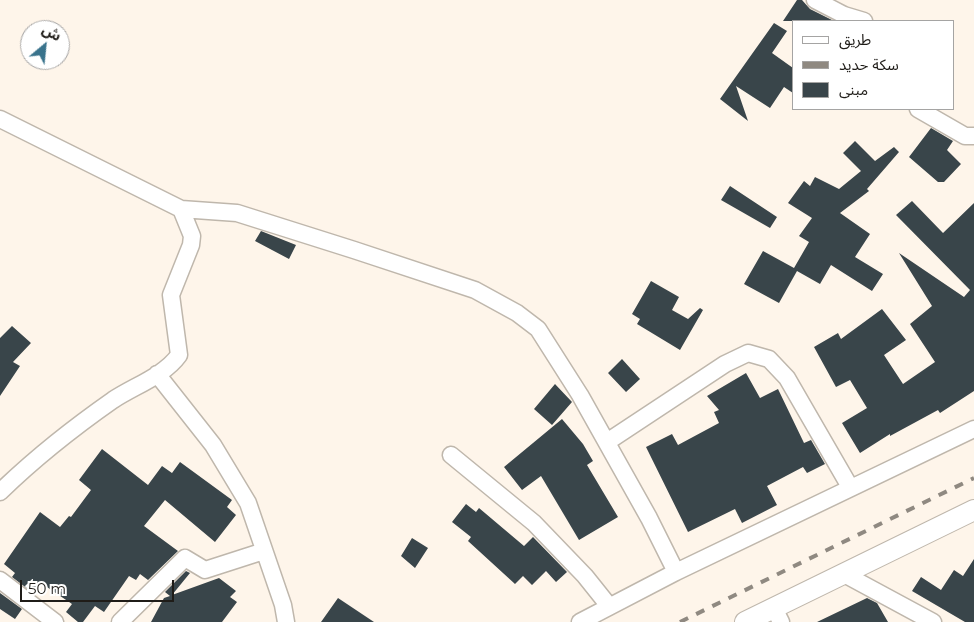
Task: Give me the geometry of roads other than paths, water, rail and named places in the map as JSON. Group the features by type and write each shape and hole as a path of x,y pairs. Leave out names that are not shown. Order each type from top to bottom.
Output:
{"street":[{"path":"815,0 844,15 861,20"},
{"path":"920,110 965,136 974,136"},
{"path":"0,119 182,209 237,214 354,250 475,290 517,313 538,329 607,442 676,572"},
{"path":"0,492 52,444 113,400 171,366 179,355 171,295 191,245 192,236 182,209"},
{"path":"607,442 725,364 748,353 769,359 787,378 850,487"},
{"path":"156,374 212,445 248,503 283,605 286,622"},
{"path":"580,622 676,572 974,429"},
{"path":"451,455 534,523 586,576 609,606"},
{"path":"744,622 778,615 844,574 974,510"},
{"path":"120,622 184,558 205,570 264,551"},
{"path":"844,574 933,622"},
{"path":"0,580 55,622"}],"railway":[{"path":"680,622 974,478"}]}
